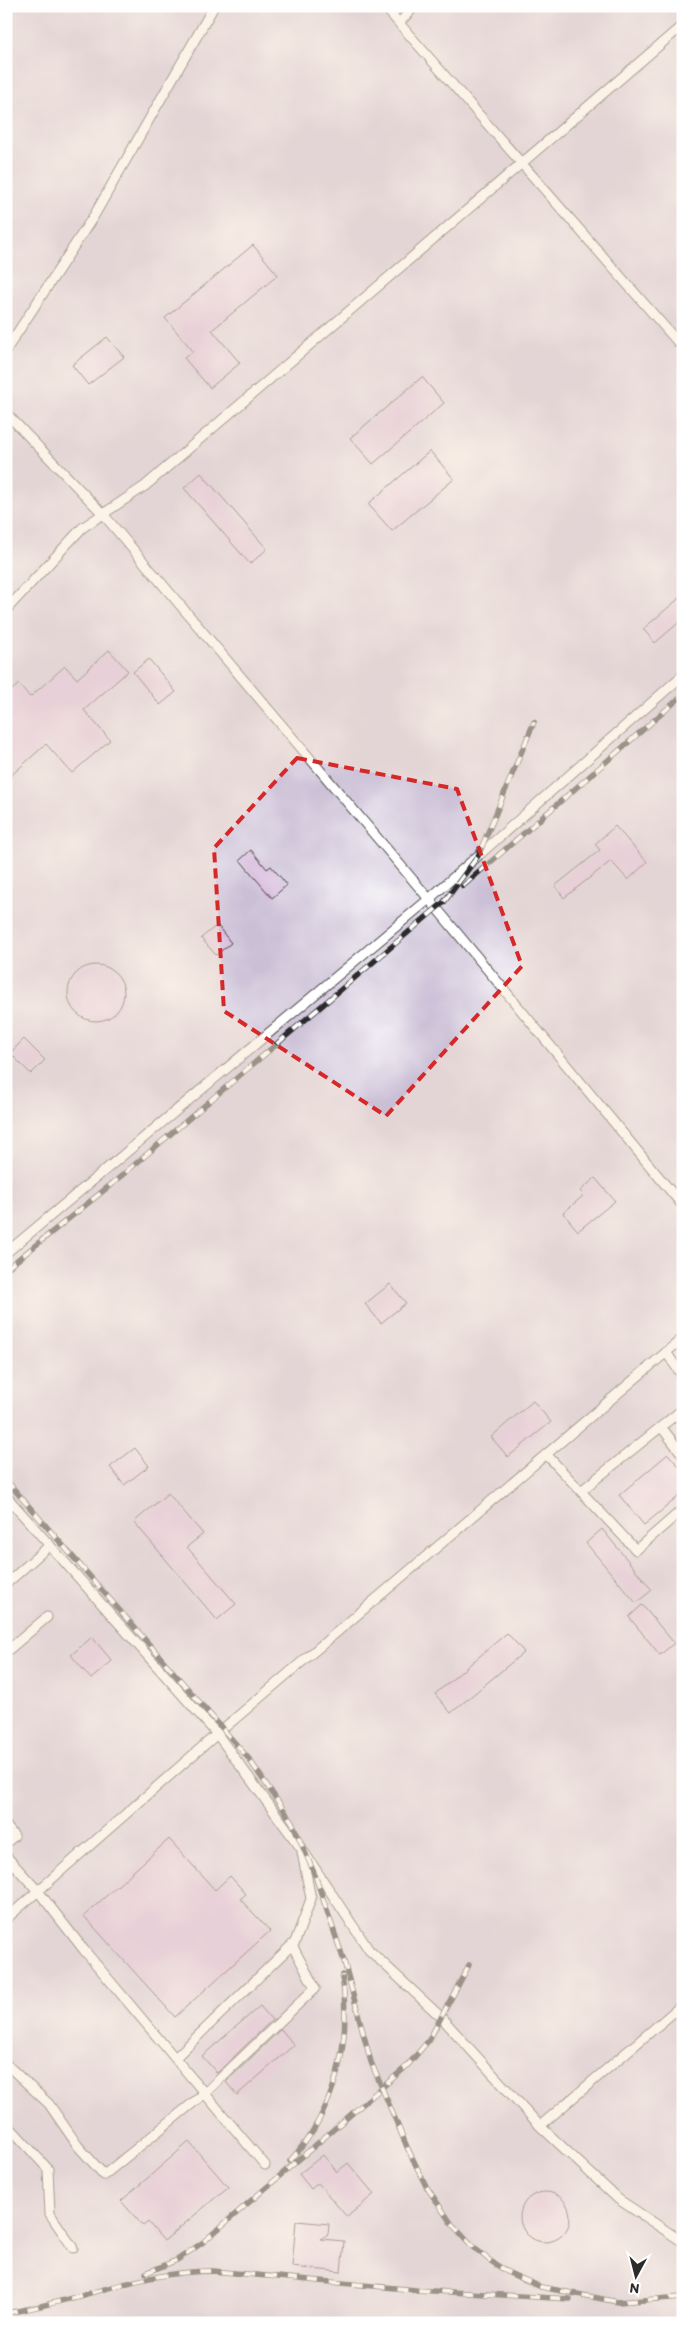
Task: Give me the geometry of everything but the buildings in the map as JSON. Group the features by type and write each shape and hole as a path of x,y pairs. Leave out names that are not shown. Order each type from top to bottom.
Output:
{"lane":[{"path":"384,6 683,348"},
{"path":"399,23 415,6"},
{"path":"6,350 95,214 213,8"},
{"path":"6,610 82,528 145,486 683,25"},
{"path":"6,413 104,514 429,899 683,1206"},
{"path":"6,1253 429,899 683,674"},
{"path":"6,1919 217,1734 683,1338"},
{"path":"666,1352 683,1377"},
{"path":"581,1491 662,1428 683,1409"},
{"path":"662,1428 683,1455"},
{"path":"546,1454 636,1550 683,1509"},
{"path":"6,1496 217,1734 302,1849 370,1950 441,2017 540,2126 618,2199 683,2242"},
{"path":"6,1584 50,1545"},
{"path":"6,1652 47,1617"},
{"path":"6,1826 14,1836 6,1843"},
{"path":"175,2058 295,1942 311,1898 302,1849"},
{"path":"6,1856 38,1890 84,1950 265,2165"},
{"path":"6,2064 49,2104 78,2146 104,2174 205,2094 315,1988 292,1946"},
{"path":"540,2126 683,2004"},
{"path":"6,2123 48,2169 50,2214 73,2248"}],"highlighted area":[{"path":"297,758 457,789 522,966 386,1116 224,1011 214,848"}],"shaded area":[{"path":"6,6 683,6 683,2323 6,2323"}],"railway":[{"path":"463,886 683,695"},
{"path":"6,1269 113,1183 444,902 478,856 534,722"},
{"path":"6,1480 249,1759 292,1822 315,1875 344,1961 371,2062 407,2147 426,2186 451,2223 471,2245 489,2260 509,2273 541,2287 618,2302 683,2297"},
{"path":"146,2273 177,2260 202,2243 407,2066 429,2040 469,1965"},
{"path":"290,2161 306,2141 319,2120 337,2074 345,2025 342,1975"},
{"path":"6,2313 58,2302 134,2281 186,2272 213,2271 416,2290 570,2299"}]}
